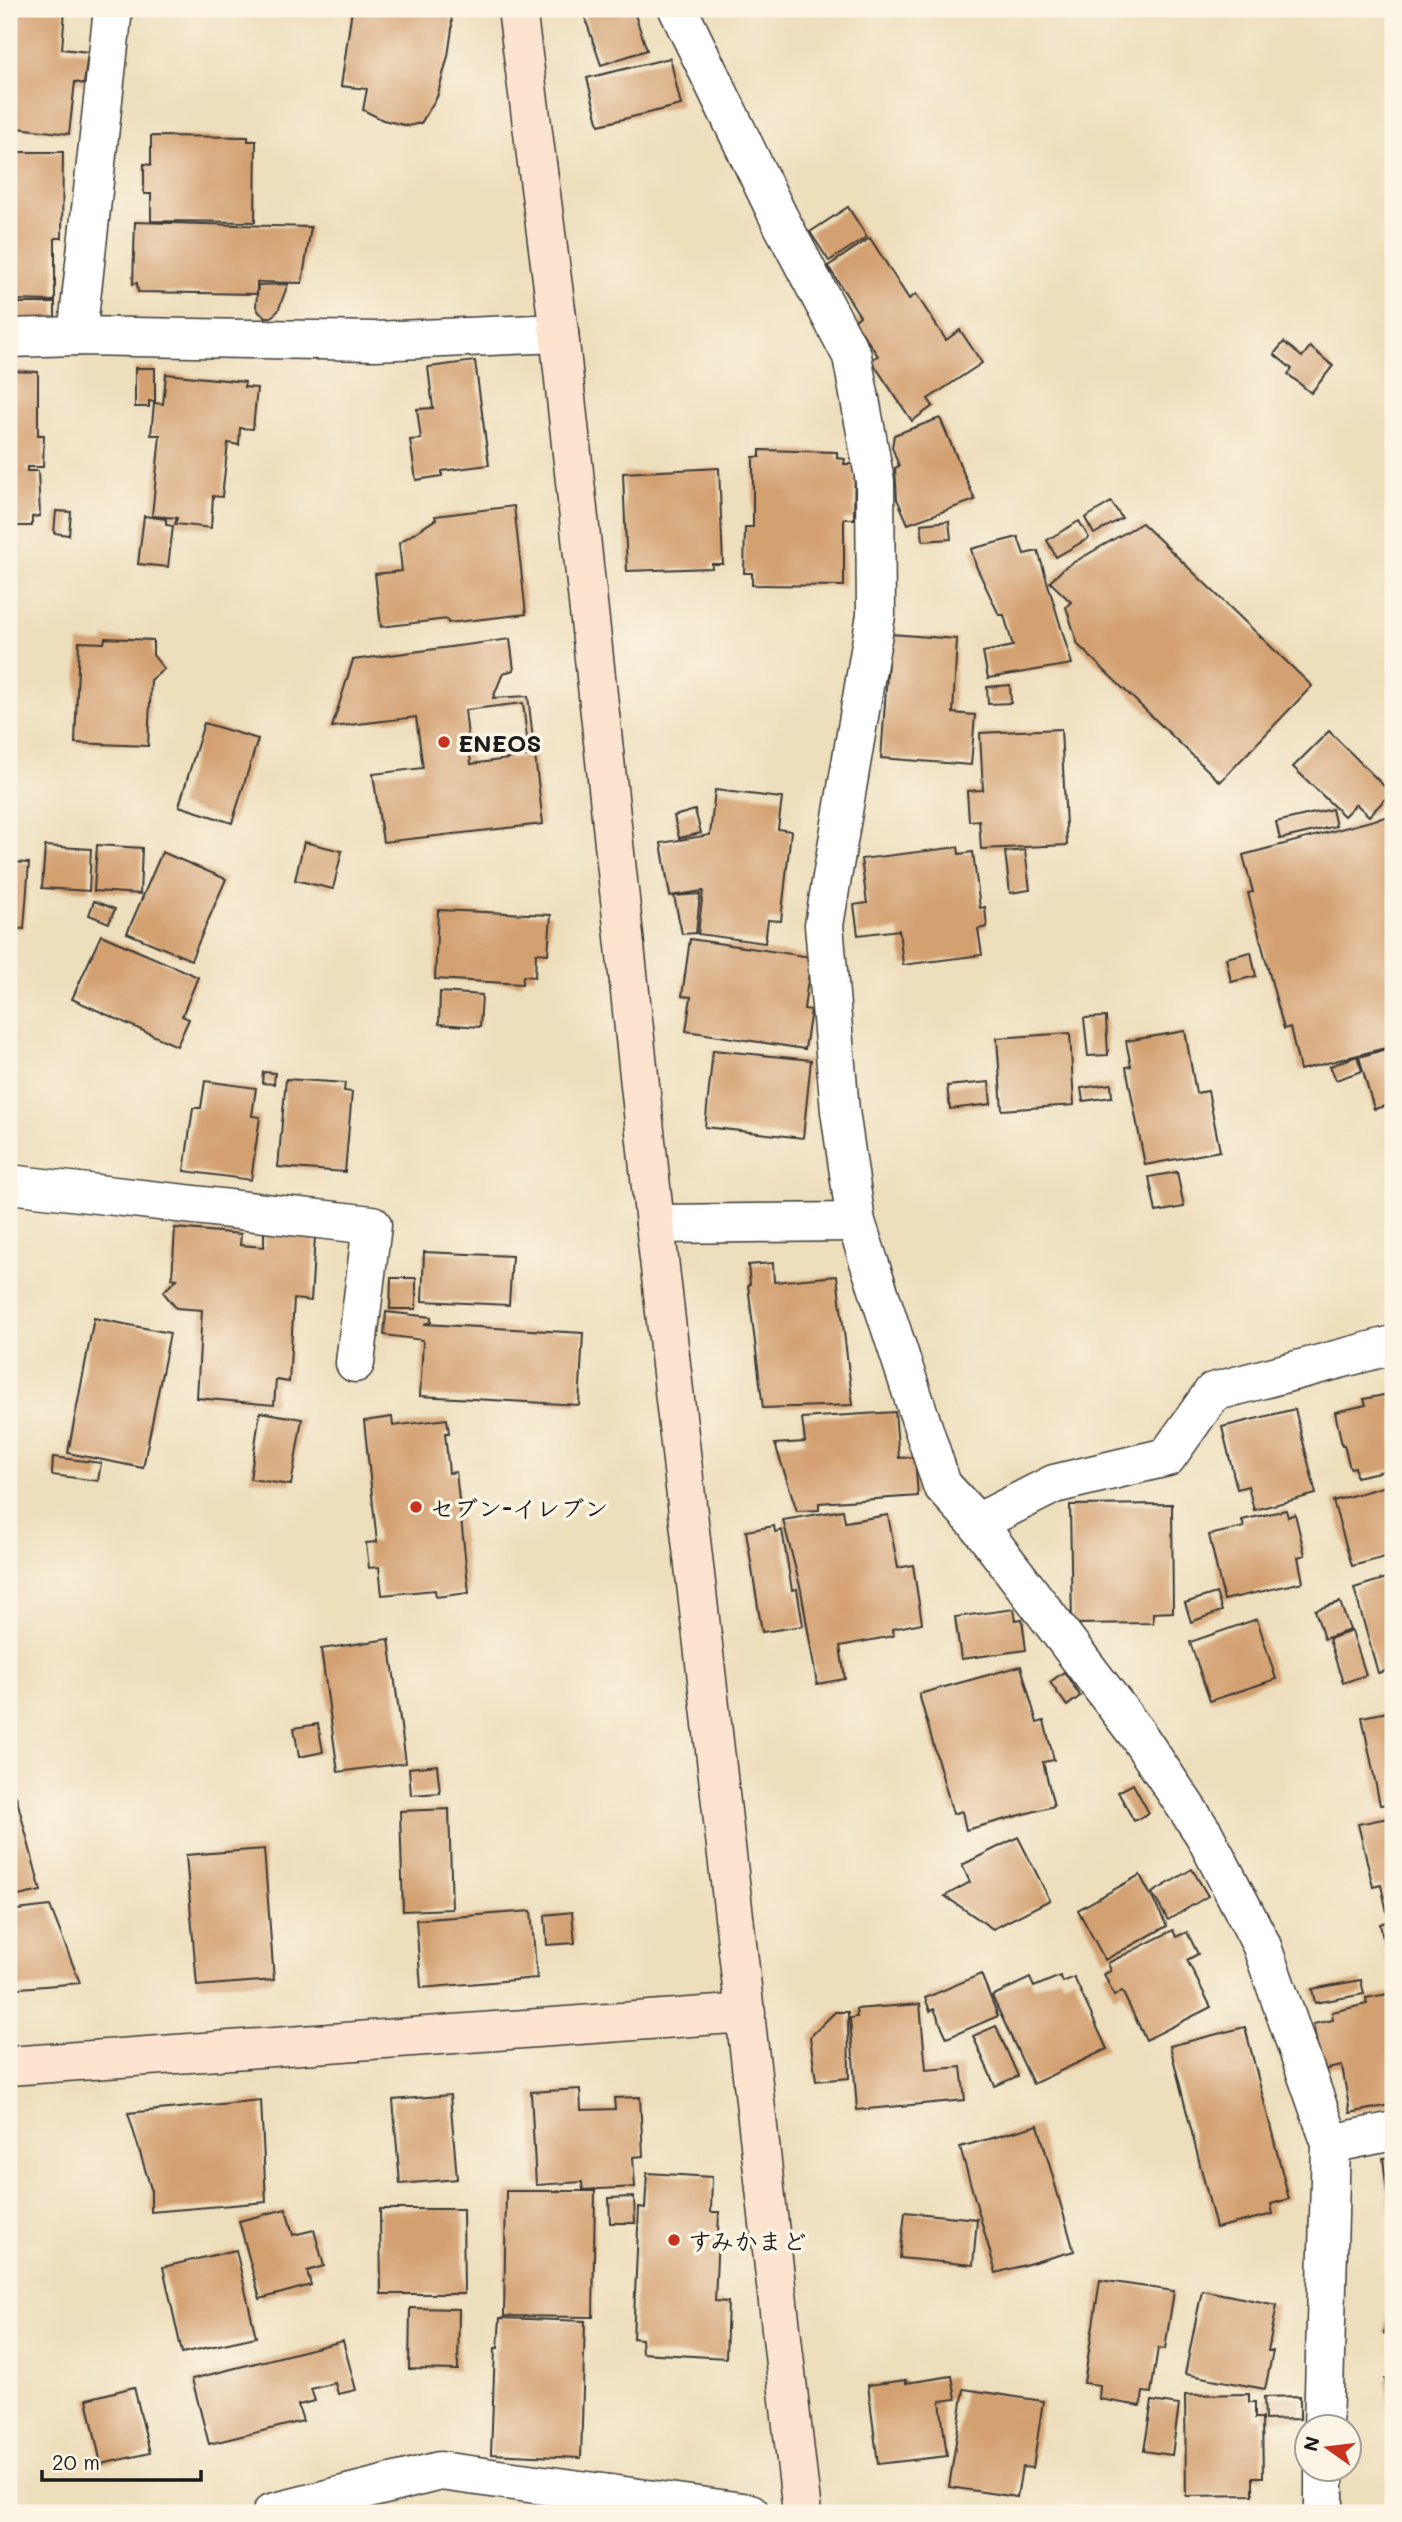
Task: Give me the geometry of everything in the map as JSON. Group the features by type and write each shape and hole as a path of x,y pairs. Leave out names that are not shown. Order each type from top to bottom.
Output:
{"street":[{"path":"77,336 113,9"},
{"path":"517,9 559,333 655,1224 802,2513"},
{"path":"678,9 779,218 852,356 875,481 876,615 824,925 839,1111 856,1222 942,1485 977,1524 1137,1734 1204,1834 1261,1944 1331,2144 1323,2414"},
{"path":"9,338 77,336 374,341 559,333"},
{"path":"9,1184 372,1225 355,1363"},
{"path":"655,1224 856,1222"},
{"path":"977,1524 1054,1484 1167,1457 1213,1392 1393,1345"},
{"path":"9,2066 746,2013"},
{"path":"1331,2144 1393,2131"},
{"path":"272,2513 440,2471 750,2513"},
{"path":"1324,2484 1324,2513"}],"building":[{"path":"9,9 65,10 62,49 88,52 84,84 75,82 69,134 9,127"},
{"path":"352,9 451,9 452,29 448,56 437,97 421,123 408,126 383,120 363,110 367,89 341,86"},
{"path":"582,9 633,9 647,50 601,65"},
{"path":"670,58 681,105 599,125 587,78"},
{"path":"151,136 248,137 248,141 256,141 255,222 151,221 151,194 144,194 144,164 151,165"},
{"path":"9,152 63,152 62,238 55,238 55,301 9,300"},
{"path":"848,207 867,237 829,261 810,232"},
{"path":"135,222 311,227 302,283 257,282 257,294 138,292 137,283 133,284"},
{"path":"870,238 909,299 916,294 946,340 960,330 982,363 928,399 933,406 912,421 871,360 878,356 854,321 860,316 828,266"},
{"path":"288,284 278,311 271,317 265,317 259,312 256,306 258,285"},
{"path":"13,303 55,303 55,321 14,321"},
{"path":"1284,342 1302,357 1310,347 1333,366 1311,393 1288,374 1292,369 1274,354"},
{"path":"475,361 489,465 442,471 442,476 416,480 410,440 421,439 417,409 433,408 428,367"},
{"path":"135,368 155,368 155,402 149,401 149,407 135,407"},
{"path":"9,371 38,372 38,435 44,435 43,467 27,467 27,471 38,471 40,516 32,517 32,526 9,526"},
{"path":"166,374 245,382 244,387 257,388 253,429 240,428 239,445 228,443 222,497 213,496 211,528 175,524 177,518 152,516 160,435 151,435 154,403 163,404"},
{"path":"940,418 975,500 908,524 897,499 895,468 899,466 892,447 894,435"},
{"path":"760,450 837,452 837,458 845,459 844,464 855,464 854,519 844,519 844,586 752,585 752,573 744,573 745,527 753,527 753,457 760,457"},
{"path":"719,468 723,564 712,564 712,568 627,571 623,473"},
{"path":"1111,502 1122,518 1094,534 1085,518"},
{"path":"514,506 526,614 381,627 375,574 402,571 399,543 436,519 435,516"},
{"path":"56,511 71,512 69,535 54,533"},
{"path":"144,516 166,519 166,525 173,526 168,567 138,564"},
{"path":"949,521 951,539 923,541 921,524"},
{"path":"1079,521 1089,538 1056,557 1047,540"},
{"path":"1142,523 1312,686 1220,782 1078,645 1066,607 1071,602 1050,582 1064,568"},
{"path":"1018,537 1024,554 1038,551 1072,664 988,678 983,652 1013,646 1004,615 999,615 971,549"},
{"path":"890,634 957,639 953,713 975,715 971,765 881,758"},
{"path":"105,638 153,640 153,655 164,669 151,680 148,746 75,743 79,642 104,643"},
{"name":"ENEOS","path":"510,639 514,670 503,673 493,698 528,696 543,824 383,842 373,774 423,768 416,717 332,727 353,660","holes":["523,703 529,756 471,764 465,710"]},
{"path":"1010,685 1011,703 988,704 987,687"},
{"path":"204,723 258,739 232,823 179,806"},
{"path":"1061,729 1067,845 981,849 979,820 969,821 967,791 983,790 980,733"},
{"path":"1329,731 1391,793 1369,816 1356,804 1344,816 1293,767"},
{"path":"715,790 782,798 778,829 791,831 781,921 768,920 765,943 698,934 703,891 670,896 661,843 710,835"},
{"path":"1332,809 1336,826 1280,839 1276,822"},
{"path":"695,810 701,833 679,838 674,816"},
{"path":"1393,815 1393,1046 1300,1070 1290,1027 1284,1029 1248,893 1253,892 1243,855"},
{"path":"304,842 342,851 333,889 295,880"},
{"path":"97,845 142,848 140,894 94,891"},
{"path":"45,846 91,849 89,891 42,888"},
{"path":"958,847 959,854 973,852 980,908 985,907 987,927 978,929 982,955 903,965 899,930 858,935 854,905 867,903 861,859"},
{"path":"1025,850 1030,890 1010,893 1005,852"},
{"path":"162,852 226,879 191,960 127,933"},
{"path":"9,862 29,863 24,929 9,928"},
{"path":"700,894 696,933 682,934 674,896"},
{"path":"94,901 115,909 109,923 89,915"},
{"path":"438,910 551,915 548,954 536,953 535,977 523,976 522,984 435,979"},
{"path":"101,935 198,977 182,1016 189,1019 177,1046 72,999"},
{"path":"690,939 811,957 804,1009 811,1010 805,1049 686,1031 691,997 682,996"},
{"path":"1251,952 1256,976 1231,982 1226,958"},
{"path":"440,992 482,995 480,1027 439,1024"},
{"path":"1106,1017 1108,1055 1088,1056 1084,1018"},
{"path":"1185,1031 1196,1093 1208,1091 1220,1151 1145,1165 1126,1067 1131,1066 1126,1041"},
{"path":"1070,1033 1074,1105 1002,1110 997,1038"},
{"path":"1393,1047 1393,1104 1374,1109 1359,1057"},
{"path":"713,1050 811,1060 803,1138 705,1127"},
{"path":"1357,1056 1362,1071 1336,1080 1330,1066"},
{"path":"263,1072 275,1073 274,1084 262,1083"},
{"path":"286,1079 345,1083 344,1091 352,1092 345,1172 278,1167"},
{"path":"205,1081 256,1088 252,1116 260,1117 251,1180 184,1171 193,1108 201,1108"},
{"path":"989,1082 991,1104 950,1109 947,1086"},
{"path":"1111,1084 1112,1097 1083,1101 1081,1088"},
{"path":"1177,1172 1184,1207 1156,1212 1149,1177"},
{"path":"175,1228 241,1234 240,1245 264,1247 264,1231 315,1236 311,1301 294,1299 289,1382 276,1380 274,1405 197,1398 202,1310 176,1308 163,1292 177,1279 172,1278"},
{"path":"424,1252 512,1256 509,1305 422,1301"},
{"path":"773,1263 774,1282 837,1276 853,1405 763,1408 748,1265"},
{"path":"391,1278 416,1278 416,1309 390,1309"},
{"path":"386,1312 431,1317 431,1322 424,1324 583,1333 579,1405 420,1396 423,1340 384,1335"},
{"path":"94,1318 170,1333 143,1468 68,1453"},
{"path":"1393,1393 1393,1469 1356,1477 1355,1467 1350,1468 1342,1445 1335,1412 1366,1405 1364,1399"},
{"path":"1295,1409 1316,1494 1254,1510 1248,1486 1237,1489 1222,1427"},
{"path":"260,1412 302,1419 291,1485 250,1479"},
{"path":"895,1412 899,1458 915,1457 918,1496 819,1503 819,1510 797,1511 775,1444 805,1442 802,1418"},
{"name":"セブン-イレブン","path":"392,1417 393,1426 447,1419 449,1433 445,1433 449,1473 456,1472 469,1593 436,1597 435,1590 382,1595 379,1567 369,1568 366,1543 377,1542 364,1421"},
{"path":"53,1457 101,1463 98,1481 52,1475"},
{"path":"1393,1484 1393,1555 1352,1566 1333,1501"},
{"path":"1172,1504 1173,1612 1153,1613 1153,1623 1072,1624 1070,1505"},
{"path":"843,1510 845,1522 888,1515 898,1568 913,1565 922,1623 892,1629 893,1636 840,1646 845,1679 817,1684 801,1590 783,1520"},
{"path":"1286,1510 1288,1517 1295,1514 1305,1555 1298,1557 1303,1582 1224,1600 1209,1535 1244,1527 1242,1520"},
{"path":"774,1526 775,1532 782,1530 792,1590 797,1589 803,1626 762,1632 746,1531"},
{"path":"1393,1576 1393,1669 1378,1673 1354,1588"},
{"path":"1216,1593 1222,1611 1191,1622 1185,1603"},
{"path":"1340,1602 1350,1630 1324,1639 1315,1610"},
{"path":"1014,1609 1016,1620 1022,1619 1026,1650 961,1659 955,1617"},
{"path":"1257,1619 1276,1679 1210,1701 1190,1642"},
{"path":"1352,1631 1366,1675 1343,1683 1329,1639"},
{"path":"389,1639 406,1763 338,1772 321,1649"},
{"path":"1021,1666 1037,1723 1044,1721 1054,1760 1043,1762 1054,1806 966,1830 962,1811 953,1814 919,1694"},
{"path":"1064,1672 1080,1696 1067,1706 1050,1682"},
{"path":"1393,1711 1393,1803 1380,1805 1362,1717"},
{"path":"318,1724 323,1752 299,1757 294,1728"},
{"path":"437,1765 440,1793 411,1795 409,1768"},
{"path":"1133,1784 1149,1813 1134,1821 1118,1792"},
{"path":"16,1796 41,1891 9,1898 9,1797"},
{"path":"449,1809 452,1909 403,1911 400,1811"},
{"path":"1393,1817 1393,1974 1390,1974 1380,1924 1389,1921 1381,1885 1373,1887 1358,1824"},
{"path":"1018,1837 1050,1900 993,1929 945,1896 970,1882 962,1865"},
{"path":"264,1849 274,1980 197,1986 186,1855"},
{"path":"1192,1869 1208,1896 1168,1920 1152,1893"},
{"path":"1140,1875 1167,1926 1105,1960 1078,1910"},
{"path":"50,1906 80,1983 9,1989 9,1911"},
{"path":"531,1911 537,1978 421,1988 416,1920"},
{"path":"572,1912 575,1943 547,1945 545,1915"},
{"path":"1173,1930 1176,1937 1187,1932 1198,1954 1187,1960 1211,2007 1146,2040 1122,1991 1114,1996 1104,1974 1111,1971 1108,1963"},
{"path":"981,1974 998,2016 947,2038 934,2009 930,2011 925,1998"},
{"path":"1060,1976 1063,1982 1074,1977 1107,2049 1033,2084 992,1996 1030,1978 1034,1987"},
{"path":"1361,1980 1364,1994 1315,2003 1312,1989"},
{"path":"1393,1993 1393,2115 1390,2105 1350,2113 1342,2066 1322,2070 1313,2024 1333,2020 1332,2012 1367,2004 1366,1998"},
{"path":"920,2004 926,2070 961,2067 965,2100 857,2110 850,2018 857,2017 856,2009"},
{"path":"835,2012 848,2012 849,2078 816,2081 810,2037"},
{"path":"996,2026 1018,2076 995,2086 973,2036"},
{"path":"1245,2027 1289,2199 1271,2204 1273,2214 1216,2228 1170,2046"},
{"path":"580,2089 581,2110 615,2109 614,2098 640,2097 643,2156 633,2157 635,2187 583,2190 582,2182 536,2185 531,2092"},
{"path":"450,2095 457,2179 400,2184 393,2100"},
{"path":"261,2100 266,2202 151,2212 151,2189 128,2113"},
{"path":"1038,2125 1074,2251 996,2273 960,2147"},
{"path":"1393,2156 1393,2209 1389,2210 1383,2158"},
{"path":"647,2173 712,2177 711,2212 719,2212 715,2301 728,2302 726,2358 642,2353 641,2339 633,2338 639,2207 645,2208"},
{"path":"506,2191 595,2191 593,2317 504,2316"},
{"path":"634,2197 635,2223 610,2223 609,2198"},
{"path":"286,2209 293,2235 314,2230 324,2266 307,2271 311,2285 260,2299 239,2221"},
{"path":"380,2209 463,2209 464,2294 381,2294"},
{"path":"905,2212 977,2219 973,2265 900,2258"},
{"path":"236,2250 256,2337 182,2353 163,2267"},
{"path":"1393,2269 1393,2335 1384,2334"},
{"path":"1100,2280 1174,2291 1165,2349 1158,2348 1151,2393 1143,2392 1141,2406 1099,2399 1100,2385 1084,2383"},
{"path":"1202,2290 1277,2305 1268,2351 1273,2351 1265,2389 1185,2374"},
{"path":"410,2308 459,2309 458,2370 409,2369"},
{"path":"500,2318 585,2321 581,2458 491,2454 495,2348 498,2348"},
{"path":"343,2341 356,2390 338,2394 335,2383 311,2389 315,2401 298,2405 303,2421 209,2444 192,2379"},
{"path":"952,2376 956,2399 940,2401 947,2456 878,2464 868,2385"},
{"path":"1393,2378 1393,2411 1389,2411 1385,2379"},
{"path":"134,2387 150,2453 101,2464 87,2399"},
{"path":"964,2389 1043,2401 1033,2468 1022,2467 1017,2497 949,2487"},
{"path":"1249,2394 1249,2402 1255,2402 1255,2418 1262,2418 1263,2477 1253,2477 1253,2495 1186,2496 1185,2395"},
{"path":"1300,2396 1300,2414 1294,2414 1294,2419 1265,2420 1264,2397"},
{"path":"1152,2401 1179,2405 1172,2455 1144,2451"}],"place":[{"name":"ENEOS","path":"444,742"},
{"name":"セブン-イレブン","path":"416,1507"},
{"name":"すみかまど","path":"674,2240"}]}
